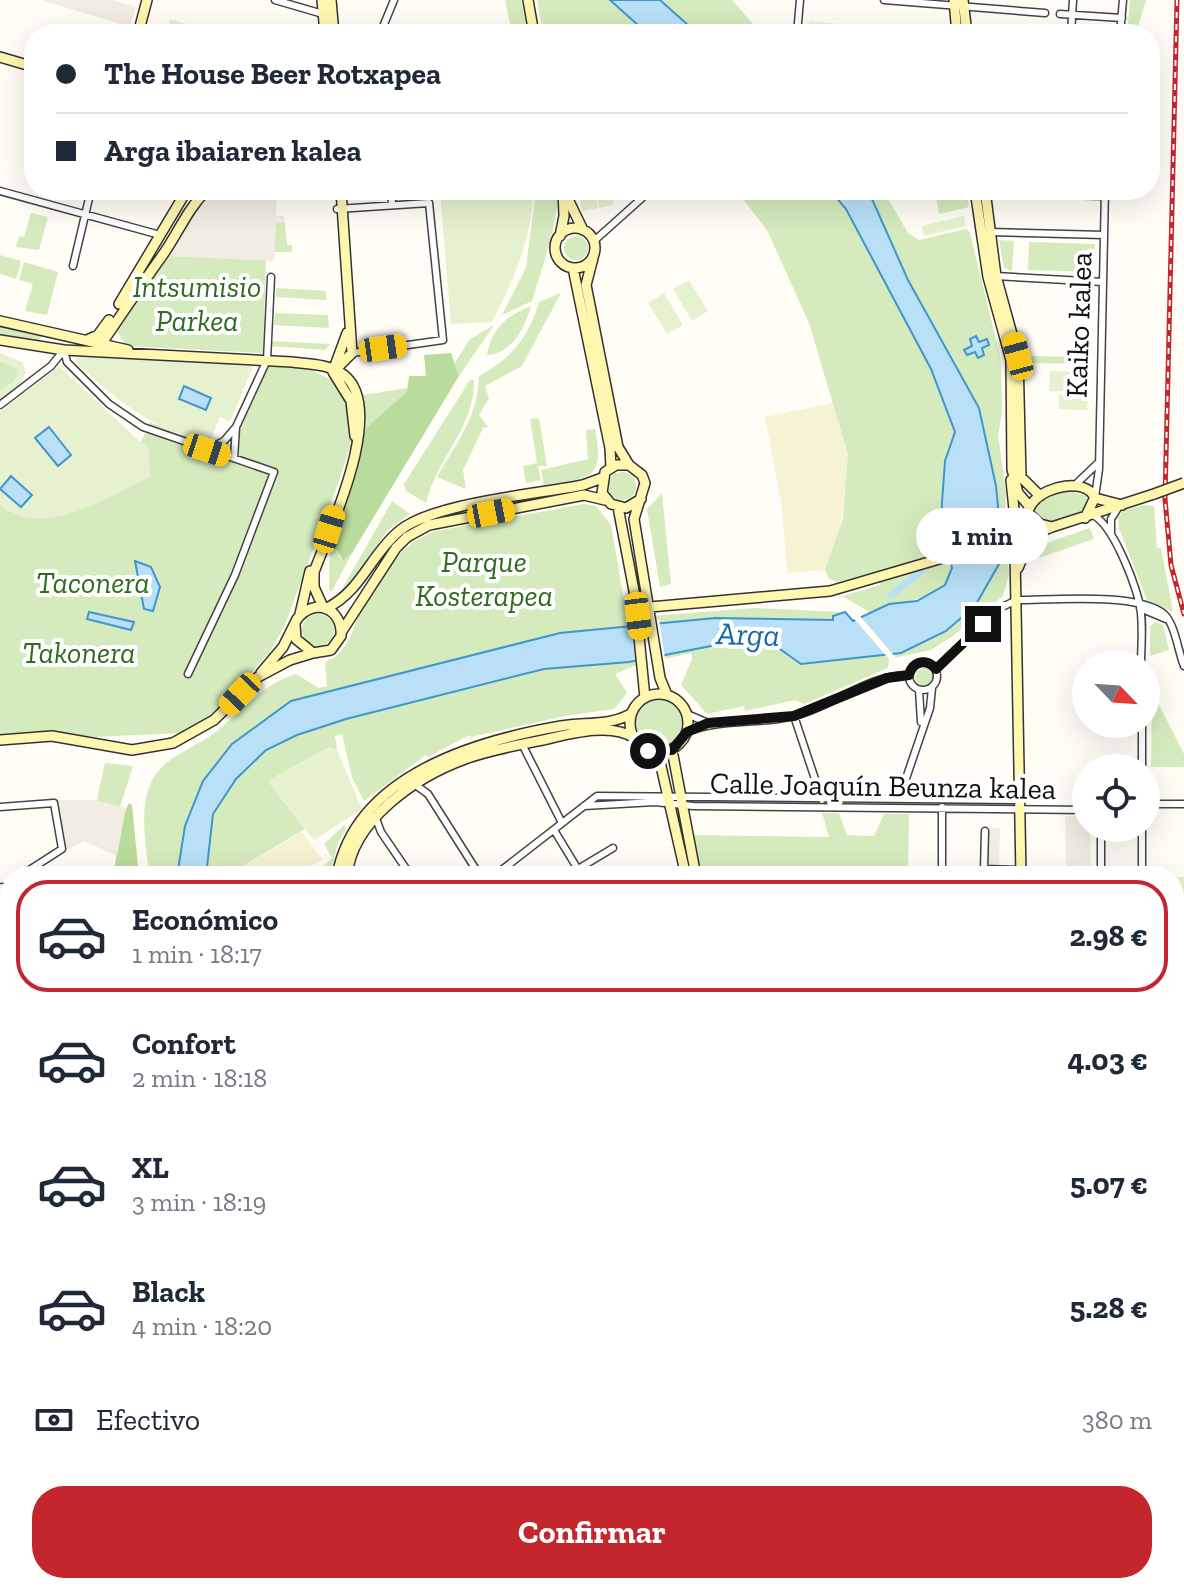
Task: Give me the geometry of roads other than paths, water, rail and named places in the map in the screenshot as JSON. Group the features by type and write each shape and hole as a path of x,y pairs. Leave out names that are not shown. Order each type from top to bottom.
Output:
{"street":[{"path":"141,24 147,0"},
{"path":"275,0 323,14"},
{"path":"322,0 324,24"},
{"path":"331,0 333,24"},
{"path":"384,24 394,0"},
{"path":"528,0 532,24"},
{"path":"798,24 800,0"},
{"path":"884,0 959,3 1045,13"},
{"path":"1072,24 1073,0"},
{"path":"1121,24 1123,0"},
{"path":"958,24 959,3"},
{"path":"959,3 964,24"},
{"path":"1060,14 1122,18"},
{"path":"0,57 24,64"},
{"path":"0,191 24,197"},
{"path":"34,200 160,235"},
{"path":"73,266 89,200"},
{"path":"89,339 105,328 181,200"},
{"path":"82,352 102,343 196,200"},
{"path":"338,200 352,353"},
{"path":"313,653 296,639 298,619 310,570 355,437 351,401 336,366 348,335 340,200"},
{"path":"564,200 564,216 555,247 558,259 573,268 584,266 593,258"},
{"path":"569,200 583,230 594,241"},
{"path":"629,465 618,447 586,285 594,241 640,200"},
{"path":"977,200 1011,360 1021,866"},
{"path":"986,200 992,275 1000,292 1018,356 1021,477 1040,496"},
{"name":"Kaiko kalea","path":"1095,498 1105,200"},
{"path":"0,340 82,352 139,352 336,366 352,353 443,340 429,203 340,208"},
{"path":"560,236 570,229 583,230"},
{"path":"990,232 1104,235"},
{"path":"573,268 610,448 611,468"},
{"path":"992,275 1012,279 1103,282"},
{"path":"207,450 224,441 236,427 267,360 271,277"},
{"path":"1000,292 1012,279"},
{"path":"0,321 139,352"},
{"path":"0,405 51,366 64,350"},
{"path":"64,350 67,362 110,405 143,427 274,472 235,575 188,674"},
{"path":"336,366 358,395 363,422 314,572 314,587 325,607 339,619 342,631"},
{"path":"234,458 236,427"},
{"path":"1013,538 1040,496 1075,485 1092,472 1098,461"},
{"path":"0,740 52,736 118,749 159,747 187,737 214,720 258,677 283,647 298,619 313,607 325,607 352,593 388,542 418,517 583,485 602,478 611,468 629,465 636,468 645,483 634,519 659,671 667,695"},
{"path":"1012,469 1018,493 1028,512 1040,524 1052,527"},
{"path":"602,478 605,500"},
{"path":"635,596 651,610 811,594 1013,538 1031,536 1184,483"},
{"path":"1075,485 1087,488 1095,498 1120,507"},
{"path":"258,677 290,660 331,650 396,548 429,525 584,495 626,508 641,499"},
{"path":"1089,516 1095,498"},
{"path":"339,866 343,851 368,810 429,767 475,745 564,725 623,719 645,698 638,616 618,507"},
{"path":"1111,532 1111,519 1120,507"},
{"path":"1089,516 1102,520 1111,532 1140,605 1141,650"},
{"path":"1016,575 1031,536"},
{"path":"997,544 1015,558"},
{"path":"936,669 1004,606 1017,600 1140,605 1165,614 1184,666"},
{"path":"1140,605 1169,620"},
{"path":"1140,627 1158,616"},
{"path":"899,802 921,727 930,708 932,688 938,677 936,669 929,663 920,662 912,667 909,675 911,684 919,690 932,688"},
{"path":"350,866 354,850 375,816 417,786 465,759 567,734 607,731 625,732 640,746 658,753 672,750 687,732 708,723 794,716 887,678 909,675"},
{"path":"919,690 921,727"},
{"path":"645,698 667,695 680,703 687,714 687,732"},
{"path":"632,713 634,738"},
{"path":"687,714 708,723"},
{"path":"794,716 823,801"},
{"path":"522,744 562,823"},
{"path":"672,750 684,866"},
{"path":"658,753 693,866"},
{"path":"417,786 428,794 474,866"},
{"name":"Calle Joaquín Beunza kalea","path":"508,866 597,796 675,800 1019,804 1072,809"},
{"name":"Calle Joaquín Beunza kalea","path":"899,802 942,807 1019,804"},
{"path":"0,807 54,803 62,849 36,866"},
{"path":"1160,804 1184,804"},
{"path":"942,807 942,866"},
{"path":"375,816 381,832 404,866"},
{"path":"554,830 576,866"},
{"path":"984,866 985,831"},
{"path":"1101,842 1101,866"},
{"path":"1142,842 1142,866"},
{"path":"589,866 613,848"},
{"path":"1110,1594 1117,1594"}],"water":[{"path":"610,0 660,0 687,24 637,24"},
{"name":"Arga","path":"838,200 872,200 908,280 979,408 996,486 1003,557 975,606 946,631 901,653 801,664 770,642 711,646 629,662 544,669 346,719 297,735 266,750 236,779 213,814 207,866 179,866 185,826 203,781 232,744 291,701 560,633 715,618 833,620 833,616 845,612 853,621 889,604 917,601 945,585 952,568 941,530 942,502 945,461 955,432 931,369"},
{"path":"976,336 979,342 987,339 989,345 982,348 984,355 978,358 975,352 967,355 964,350 972,346 970,339"},
{"path":"184,386 211,398 206,410 179,399"},
{"path":"49,427 71,455 58,466 35,438"},
{"path":"11,476 32,495 21,507 0,489"},
{"path":"135,561 151,567 160,587 153,611 144,609"},
{"path":"89,612 134,622 131,630 87,619"}],"waterway":[{"path":"891,595 952,546"}],"railway":[{"path":"1177,0 1165,499 1171,565 1184,614"}],"park label":[{"name":"Intsumisio Parkea","path":"197,304"},
{"name":"Parque Kosterapea","path":"484,579"},
{"name":"Taconera","path":"93,583"},
{"name":"Takonera","path":"79,653"}]}
